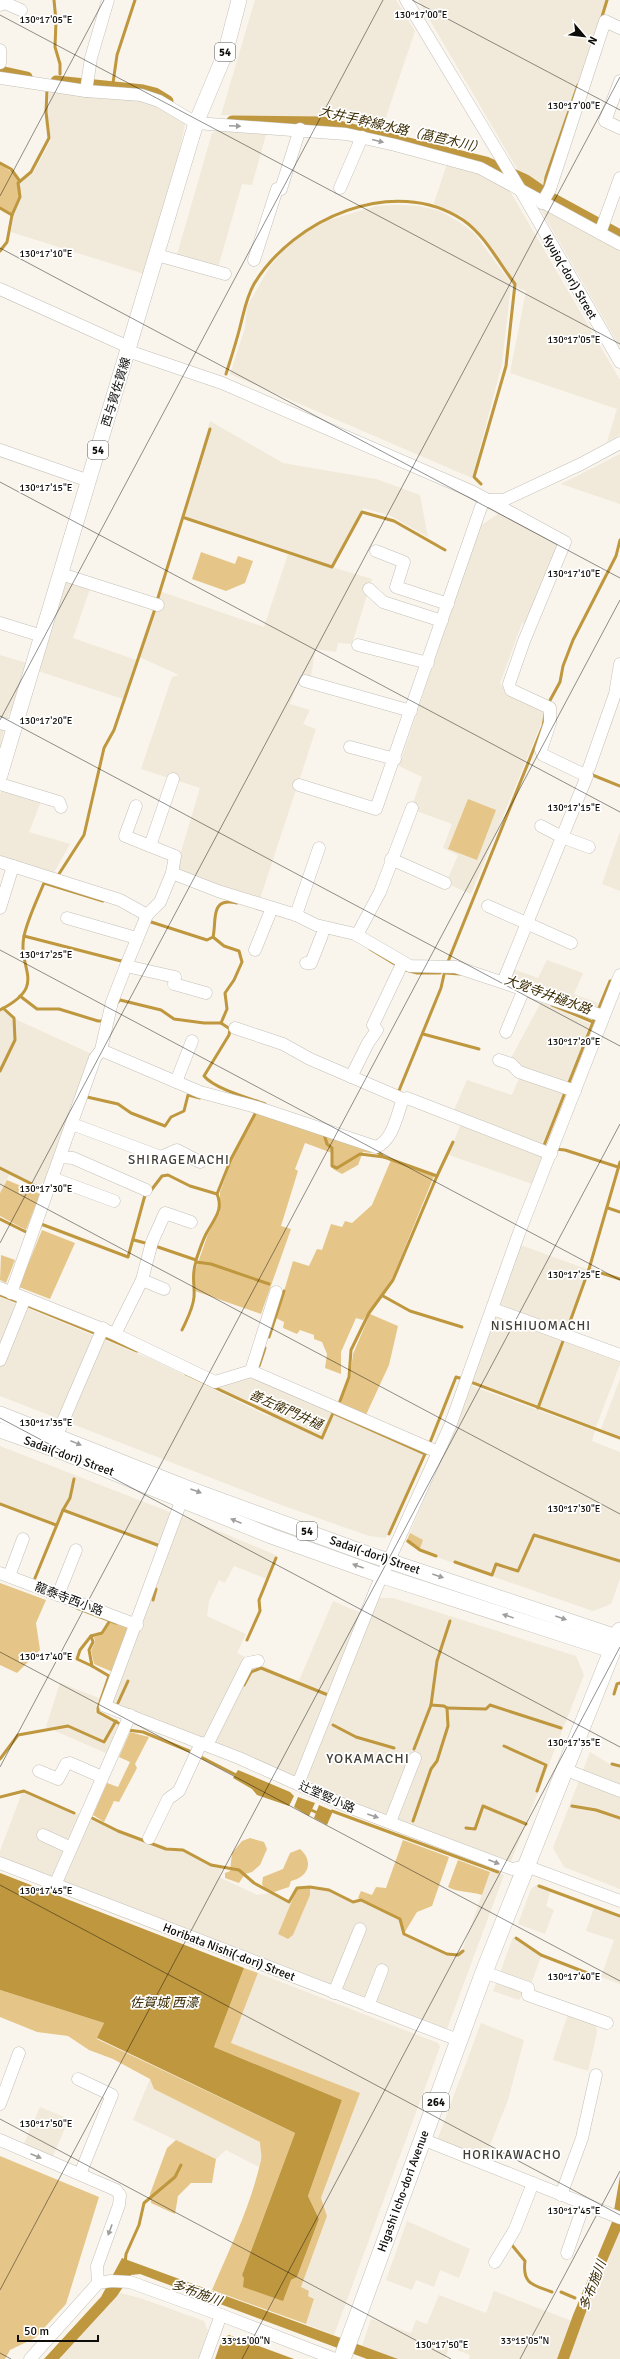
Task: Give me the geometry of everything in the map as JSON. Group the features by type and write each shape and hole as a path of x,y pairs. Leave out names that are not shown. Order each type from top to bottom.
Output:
{"highway":[{"name":"264","path":"526,1866 564,1769 618,1642"},
{"name":"Higashi Icho-dori Avenue","path":"342,2353 458,2040 526,1866"}],"main road":[{"name":"54","path":"196,124 225,54 239,0"},
{"name":"西与賀佐賀線","path":"0,775 196,124"},
{"name":"Sadai(-dori) Street","path":"0,1414 58,1435 187,1488 618,1642"},
{"name":"Sadai(-dori) Street","path":"0,1430 182,1499 271,1536 383,1576 618,1642"}],"street":[{"path":"87,85 91,58 108,0"},
{"name":"Kyujo(-dori) Street","path":"406,0 521,191 620,362"},
{"path":"0,5 5,3 21,10"},
{"path":"546,197 605,21 620,28"},
{"path":"0,50 0,62"},
{"path":"0,78 87,85 147,97 159,101 196,124 300,129 362,137 480,168 521,191 546,197 602,227 620,244"},
{"path":"620,81 605,122 620,128"},
{"path":"254,260 277,189 281,189 300,129"},
{"path":"340,188 362,137"},
{"path":"602,227 620,178"},
{"path":"157,255 224,274"},
{"path":"0,289 124,345 128,351 222,382 474,492 486,500 565,542 527,633 510,684 511,690 547,707 550,723 542,753 587,776 503,982"},
{"path":"486,500 504,500 581,464 620,443"},
{"path":"0,450 89,481"},
{"path":"299,785 376,810 395,760 481,507 486,500"},
{"path":"376,551 404,562 396,587 448,604"},
{"path":"61,574 156,605"},
{"path":"369,589 383,602 442,621"},
{"path":"0,623 42,636"},
{"path":"358,645 428,663"},
{"path":"589,768 616,694 620,664"},
{"path":"305,681 411,711"},
{"path":"0,723 14,727"},
{"path":"350,747 395,760"},
{"path":"150,846 172,779"},
{"path":"0,784 59,802 61,807"},
{"path":"136,806 125,836 175,856 172,873 160,902 146,919 126,966 107,1021 101,1050 95,1058 52,1178 6,1290 23,1302 100,1333 116,1334 215,1382 251,1371 432,1449"},
{"path":"357,935 380,892 390,859 412,808"},
{"path":"541,826 562,837 589,847"},
{"path":"296,915 318,848"},
{"path":"390,859 445,883"},
{"path":"0,862 120,900 146,919"},
{"path":"0,908 13,866"},
{"path":"172,873 270,912 296,915 316,925 343,930 357,935 401,966 447,966 503,982 522,994 598,1015"},
{"path":"488,906 571,943"},
{"path":"255,950 270,912"},
{"path":"67,918 133,937"},
{"path":"306,963 311,963 322,935"},
{"path":"126,966 175,977 174,984 206,993"},
{"path":"351,1077 368,1042 376,1030 373,1025 401,966"},
{"path":"298,1784 390,1561 432,1449 450,1426 468,1380 517,1239 552,1151 570,1089 598,1015 618,980"},
{"path":"506,1032 522,994"},
{"path":"235,1028 282,1044 310,1059 399,1097 407,1098 552,1151"},
{"path":"176,1082 192,1042"},
{"path":"101,1050 200,1092 256,1107 376,1147 384,1144 388,1138 399,1097"},
{"path":"499,1060 511,1064 519,1072 570,1089"},
{"path":"72,1124 161,1157 177,1150 200,1162"},
{"path":"60,1157 73,1158 146,1190"},
{"path":"52,1178 114,1201"},
{"path":"116,1334 142,1280 151,1244 165,1212 190,1222"},
{"path":"142,1280 164,1289"},
{"path":"251,1371 276,1292"},
{"path":"0,1360 23,1302"},
{"path":"493,1309 620,1355"},
{"path":"58,1435 100,1333"},
{"path":"137,1625 182,1499"},
{"path":"4,1575 23,1539"},
{"path":"58,1595 76,1550"},
{"name":"龍泰寺西小路","path":"4,1575 137,1625"},
{"name":"辻堂竪小路","path":"137,1625 105,1706 126,1723 298,1784 351,1808 512,1869 526,1866"},
{"path":"149,1838 168,1799 179,1791 200,1749 248,1663 258,1661"},
{"path":"55,1885 126,1723"},
{"path":"390,1822 415,1758"},
{"path":"39,1771 58,1779 66,1764 70,1763 102,1777"},
{"path":"564,1769 620,1791"},
{"path":"43,1835 71,1848"},
{"name":"Horibata Nishi(-dori) Street","path":"0,1863 458,2040"},
{"path":"526,1866 620,1901"},
{"path":"334,1993 360,1929"},
{"path":"368,2006 382,1970"},
{"path":"484,1972 528,1988 528,1995 607,2023"},
{"path":"0,2104 19,2053"},
{"path":"561,2194 582,2138 596,2075"},
{"path":"78,2079 112,2096 80,2174"},
{"path":"422,2139 616,2217"},
{"path":"0,2140 116,2190 120,2195 120,2205 97,2266 98,2283"},
{"path":"495,2262 515,2229 533,2183"},
{"path":"567,2252 584,2204"},
{"path":"30,2359 98,2283 111,2281 130,2282 221,2315 342,2353"},
{"path":"205,2359 221,2315"}],"shaded area":[{"path":"255,0 396,0 415,31 382,129 332,118 221,115"},
{"path":"418,0 609,0 544,187 519,172"},
{"path":"50,88 141,96 186,119 180,148 144,274 11,232 13,214 21,199 19,183 33,173 51,140 47,114"},
{"path":"218,130 267,131 252,185 242,184 217,271 176,258 212,133"},
{"path":"448,161 479,170 507,186 620,380 620,435 607,442 617,409 510,373 526,291 513,286 475,229 460,215 433,206"},
{"path":"0,164 14,174 20,186 20,198 13,214 0,208"},
{"path":"537,203 620,247 620,347"},
{"path":"377,206 419,206 440,211 461,223 475,234 511,284 502,364 472,478 230,374 245,328 247,307 270,266 285,249 304,233 329,220"},
{"path":"210,421 283,463 376,479 420,495 428,537 391,516 363,508 332,567 372,579 352,644 338,643 336,652 315,649 311,677 301,674 290,704 310,710 303,724 316,729 259,902 182,872 177,865 200,788 141,769 172,677 179,675 137,656 159,591 264,627 288,554 183,518"},
{"path":"620,454 620,504 561,484"},
{"path":"501,512 563,543 527,624 522,623 500,683 509,696 546,712 471,894 446,883 458,855 443,848 452,824 411,809 422,777 399,766 480,526"},
{"path":"201,552 235,564 238,556 253,561 245,583 226,591 192,579"},
{"path":"65,579 90,589 73,638 136,660 123,699 38,671"},
{"path":"0,655 27,663 12,711 9,713 0,751"},
{"path":"2,787 42,799 29,832 70,844 52,876 0,857 0,795"},
{"path":"468,799 496,810 477,860 448,849"},
{"path":"620,832 620,891 602,884"},
{"path":"547,960 583,973 574,994 598,1003 595,1010 508,981 513,969 538,978"},
{"path":"541,1002 590,1024 543,1146 454,1110 467,1080 512,1095 523,1069 510,1060"},
{"path":"3,1007 15,1019 94,1055 44,1192 9,1175 0,1193 0,1008"},
{"path":"257,1110 372,1148 371,1153 363,1152 358,1165 342,1174 333,1169 332,1153 305,1143 295,1169 298,1171 281,1226 291,1229 261,1314 195,1291 194,1274 208,1234 220,1212 220,1192 232,1159"},
{"path":"461,1123 538,1152 545,1159 535,1185 449,1155"},
{"path":"391,1160 434,1176 392,1279 363,1320 356,1318 341,1352 341,1374 325,1368 327,1354 322,1342 314,1339 314,1335 300,1330 297,1334 283,1328 284,1322 276,1318 293,1261 309,1266 317,1249 322,1250 331,1224 342,1227 345,1221 352,1223 372,1205"},
{"path":"7,1180 40,1194 26,1230 0,1216 0,1193"},
{"path":"42,1230 75,1243 50,1299 19,1287"},
{"path":"518,1244 589,1270 567,1331 499,1308 498,1304"},
{"path":"1,1255 15,1260 6,1283 0,1280"},
{"path":"0,1297 151,1359 270,1417 271,1415 215,1388 253,1374 424,1452 386,1538 369,1536 284,1506 0,1396"},
{"path":"370,1314 398,1326 389,1365 365,1417 339,1405 350,1378 353,1354"},
{"path":"496,1315 620,1359 620,1364 596,1427 471,1380 493,1318"},
{"path":"620,1379 620,1437 601,1429"},
{"path":"472,1386 595,1431 592,1441 620,1452 620,1579 611,1604 593,1611 419,1551 406,1542"},
{"path":"0,1446 175,1514 163,1547 63,1508 56,1523 0,1502"},
{"path":"180,1515 276,1555 267,1579 234,1566 225,1583 219,1580 209,1601 207,1616 246,1634 237,1653 298,1683 333,1601 361,1613 296,1775 293,1777 212,1741 198,1738 155,1718 152,1720 114,1706 109,1701"},
{"path":"410,1533 423,1540 419,1551 406,1542"},
{"path":"0,1583 46,1600 36,1623 40,1650 17,1673 0,1665"},
{"path":"377,1598 393,1598 576,1656 584,1675 510,1864 353,1803 309,1782 307,1777"},
{"path":"111,1620 133,1628 115,1673 94,1664 91,1651 95,1642 94,1637 103,1634"},
{"path":"60,1683 99,1698 95,1712 121,1726 108,1754 46,1727"},
{"path":"130,1732 149,1737 135,1764 137,1768 119,1802 114,1801 104,1822 93,1815 107,1783 118,1787 130,1762 119,1757"},
{"path":"590,1752 611,1765 620,1767 620,1889 564,1867 553,1848"},
{"path":"23,1790 80,1815 53,1879 0,1858 0,1851"},
{"path":"88,1818 166,1850 182,1850 211,1866 222,1868 219,1877 257,1895 270,1893 290,1904 297,1889 310,1888 328,1890 353,1902 361,1901 399,1919 403,1935 447,1954 457,1956 462,1951 491,1869 504,1875 447,2029 441,2030 61,1882"},
{"path":"250,1838 264,1842 267,1849 260,1865 252,1872 245,1874 239,1883 225,1878 225,1873 230,1871 232,1853 242,1841"},
{"path":"403,1840 449,1857 432,1906 417,1912 403,1935 399,1919 358,1898 361,1891 372,1895 376,1887 386,1888"},
{"path":"300,1849 307,1858 308,1863 308,1868 302,1876 291,1881 289,1887 274,1892 266,1891 262,1884 263,1877 283,1869 290,1853"},
{"path":"458,1860 490,1872 482,1895 448,1887"},
{"path":"538,1884 551,1889 546,1906 554,1910 545,1934 518,1924 531,1889"},
{"path":"310,1888 310,1895 293,1935 288,1939 278,1934 297,1889"},
{"path":"595,1905 620,1915 620,1984 601,1977 614,1940 586,1931"},
{"path":"513,1937 541,1957 531,1984 500,1973"},
{"path":"244,1968 258,1973 231,2043 360,2093 321,2198 327,2216 301,2287 309,2291 308,2296 314,2299 306,2324 212,2290 240,2226 252,2193 261,2160 260,2142 154,2089 150,2079 113,2059 89,2050 68,2036 37,2032 0,2017 0,1990 104,2023 97,2039 295,2133 242,2275 291,2280 297,2277 319,2219 308,2196 342,2100 214,2047"},
{"path":"258,1973 438,2043 440,2047 334,2335 306,2324 314,2300 308,2296 301,2287 327,2216 321,2198 360,2093 231,2043"},
{"path":"497,1981 523,1991 519,2000 493,1991"},
{"path":"568,2014 595,2021 597,2033 588,2071 553,2060"},
{"path":"481,2023 524,2040 508,2100 485,2158 439,2140 438,2138"},
{"path":"150,2079 260,2142 261,2159 259,2167 226,2150 216,2159 133,2120"},
{"path":"40,2107 69,2119 52,2158 23,2146"},
{"path":"176,2140 216,2159 212,2183 191,2183 178,2196 175,2214 151,2203 150,2194 167,2148"},
{"path":"0,2156 99,2197 66,2304 35,2338 10,2350 5,2359 0,2359"},
{"path":"407,2221 470,2249 459,2278 440,2270 434,2287 416,2280 412,2290 386,2280"},
{"path":"620,2231 620,2359 569,2359 591,2298"},
{"path":"494,2291 572,2321 557,2359 469,2359 470,2355 449,2347 445,2359 398,2359 362,2346 371,2319 411,2333 416,2320 427,2324 439,2295 486,2313"},
{"path":"117,2292 143,2299 204,2321 208,2331 198,2359 45,2359 100,2297"}],"water":[{"path":"238,1770 290,1792 294,1796 289,1806 257,1795 252,1789 233,1778"},
{"path":"298,1797 315,1803 309,1816 294,1807"},
{"path":"319,1805 333,1811 327,1825 314,1818"},
{"name":"佐賀城 西濠","path":"0,1873 244,1968 214,2047 342,2100 308,2196 319,2219 297,2277 291,2280 283,2301 243,2287 244,2278 242,2275 295,2133 97,2038 104,2023 0,1990"},
{"name":"多布施川","path":"620,2176 620,2231 591,2298 569,2359 557,2359 573,2315 612,2222"},
{"name":"多布施川","path":"122,2258 398,2359 367,2359 140,2274 131,2275 117,2296 59,2359 44,2359 101,2297"},
{"path":"229,2335 294,2359 215,2359 222,2339"}],"waterway":[{"path":"54,0 56,21 55,47 60,64 60,74"},
{"path":"113,83 117,55 135,0"},
{"path":"601,20 607,0"},
{"name":"大井手幹線水路（萵苣木川）","path":"0,71 27,77"},
{"name":"大井手幹線水路（萵苣木川）","path":"56,81 143,90 155,93 168,101"},
{"path":"544,190 546,177 578,85"},
{"path":"0,251 7,242 12,215 20,197 18,183 31,172 49,138 46,112 47,90"},
{"name":"大井手幹線水路（萵苣木川）","path":"232,121 323,122 486,162 526,180 552,198 620,235"},
{"path":"0,163 11,169 19,180"},
{"path":"226,374 251,289 271,261 293,240 319,223 347,210 377,203 407,201 436,207 463,220 471,226 485,241 515,284 506,366 474,477 481,484"},
{"path":"0,208 12,215"},
{"path":"157,601 210,429"},
{"path":"185,518 332,567 362,512 394,521 445,550"},
{"path":"548,704 560,682 563,666 573,640 616,556 620,540"},
{"path":"57,877 84,835 104,748 114,730 156,606"},
{"path":"447,964 543,726 545,715"},
{"path":"590,774 620,786"},
{"path":"0,1010 15,1001 23,993 27,985 28,976 23,948 24,936 30,916 44,883 103,901"},
{"path":"148,921 207,940 213,937 218,907 228,902 237,903"},
{"path":"24,936 121,961 124,960"},
{"path":"213,937 224,946 239,951 242,962 234,980 225,993 227,1009 221,1023"},
{"path":"370,949 398,966"},
{"path":"402,969 417,973 440,973"},
{"path":"398,1093 441,988 445,970"},
{"name":"大覚寺井樋水路","path":"446,973 460,974"},
{"name":"大覚寺井樋水路","path":"598,1010 610,981 614,982"},
{"path":"20,996 37,1009 59,1009 98,1021 106,1021"},
{"path":"117,1003 120,1000 161,1010 174,1019 204,1023 221,1023 230,1029 229,1035 204,1076 209,1081 224,1089 265,1104"},
{"name":"大覚寺井樋水路","path":"552,1005 593,1022 595,1017"},
{"path":"0,1071 15,1040 14,1018 3,1008"},
{"path":"568,1085 593,1022"},
{"path":"423,1034 479,1049"},
{"path":"543,1148 566,1090"},
{"path":"87,1097 118,1104 131,1113 165,1126 171,1117 184,1111 188,1095 200,1098"},
{"path":"149,1193 162,1176 168,1175 190,1186 217,1194 231,1159 256,1112"},
{"path":"324,1134 327,1144 332,1148 332,1166 337,1168 360,1154 384,1157"},
{"path":"437,1176 453,1142"},
{"path":"555,1149 565,1150 618,1167"},
{"path":"340,1401 349,1377 351,1350 369,1313 393,1280 437,1176 384,1157 376,1151"},
{"path":"567,1330 589,1269 620,1162"},
{"path":"0,1168 42,1189"},
{"path":"196,1260 205,1237 219,1210 219,1200 217,1194"},
{"path":"40,1227 41,1224 128,1257 145,1195"},
{"path":"608,1208 620,1212"},
{"path":"0,1219 26,1232"},
{"path":"134,1240 149,1244"},
{"path":"155,1246 196,1260 196,1262 211,1264 269,1284"},
{"path":"182,1330 190,1314 192,1306 194,1292 193,1275 196,1262"},
{"path":"589,1269 620,1279"},
{"path":"269,1337 284,1291"},
{"name":"善左衛門井樋","path":"0,1295 21,1303"},
{"path":"383,1296 410,1311 462,1327"},
{"name":"善左衛門井樋","path":"26,1305 97,1334"},
{"name":"善左衛門井樋","path":"102,1336 137,1351"},
{"path":"538,1408 563,1341"},
{"path":"259,1366 265,1348"},
{"name":"善左衛門井樋","path":"186,1374 322,1438 333,1413 425,1454 427,1450"},
{"name":"善左衛門井樋","path":"429,1445 456,1377 463,1379"},
{"name":"善左衛門井樋","path":"468,1381 620,1438"},
{"path":"389,1534 425,1454"},
{"path":"63,1510 70,1498 74,1479"},
{"path":"0,1504 56,1525"},
{"path":"35,1578 63,1510 160,1546"},
{"path":"455,1562 492,1575 496,1564 518,1571 534,1535 620,1561"},
{"path":"408,1541 420,1550 436,1556"},
{"path":"247,1640 260,1611 259,1600 276,1558"},
{"path":"153,1600 156,1589"},
{"path":"77,1608 116,1623"},
{"path":"414,1749 431,1705 437,1661 450,1621"},
{"path":"109,1622 102,1633 91,1636 93,1642 89,1650 92,1666 109,1676 98,1712 122,1725"},
{"path":"91,1636 80,1650 77,1659 92,1666"},
{"path":"244,1685 251,1672 261,1668 328,1695"},
{"path":"118,1703 128,1681"},
{"path":"614,1694 617,1684 620,1683"},
{"path":"413,1821 431,1769 437,1761 448,1726 447,1708 444,1706 431,1705"},
{"path":"447,1708 486,1709 490,1705 561,1728"},
{"path":"0,1759 18,1735 68,1726 104,1742 116,1721"},
{"path":"333,1725 356,1737 394,1748"},
{"path":"127,1731 143,1732 194,1753"},
{"path":"504,1746 546,1765 537,1791"},
{"path":"199,1756 238,1776"},
{"path":"612,1764 620,1766"},
{"path":"0,1797 24,1791 74,1813"},
{"path":"466,1828 475,1829 483,1806 526,1824"},
{"path":"572,1806 596,1810 620,1818"},
{"path":"309,1809 320,1814"},
{"path":"329,1813 332,1811 498,1872"},
{"path":"90,1815 90,1817 118,1831 166,1849 183,1850 211,1865 239,1870 254,1883 289,1902 297,1888 310,1887 329,1890 353,1902 361,1900 400,1919 404,1934 447,1954 458,1955 463,1951"},
{"path":"539,1886 620,1916"},
{"path":"516,1938 541,1955 595,1976"},
{"path":"125,2264 126,2254 139,2225 144,2203 175,2177 181,2165"},
{"path":"511,2244 525,2261 525,2275 527,2279 534,2285 552,2292"},
{"name":"多布施川","path":"561,2292 575,2298"}],"district":[{"name":"SHIRAGEMACHI","path":"179,1159"},
{"name":"NISHIUOMACHI","path":"541,1325"},
{"name":"YOKAMACHI","path":"368,1758"},
{"name":"HORIKAWACHO","path":"512,2154"}]}
